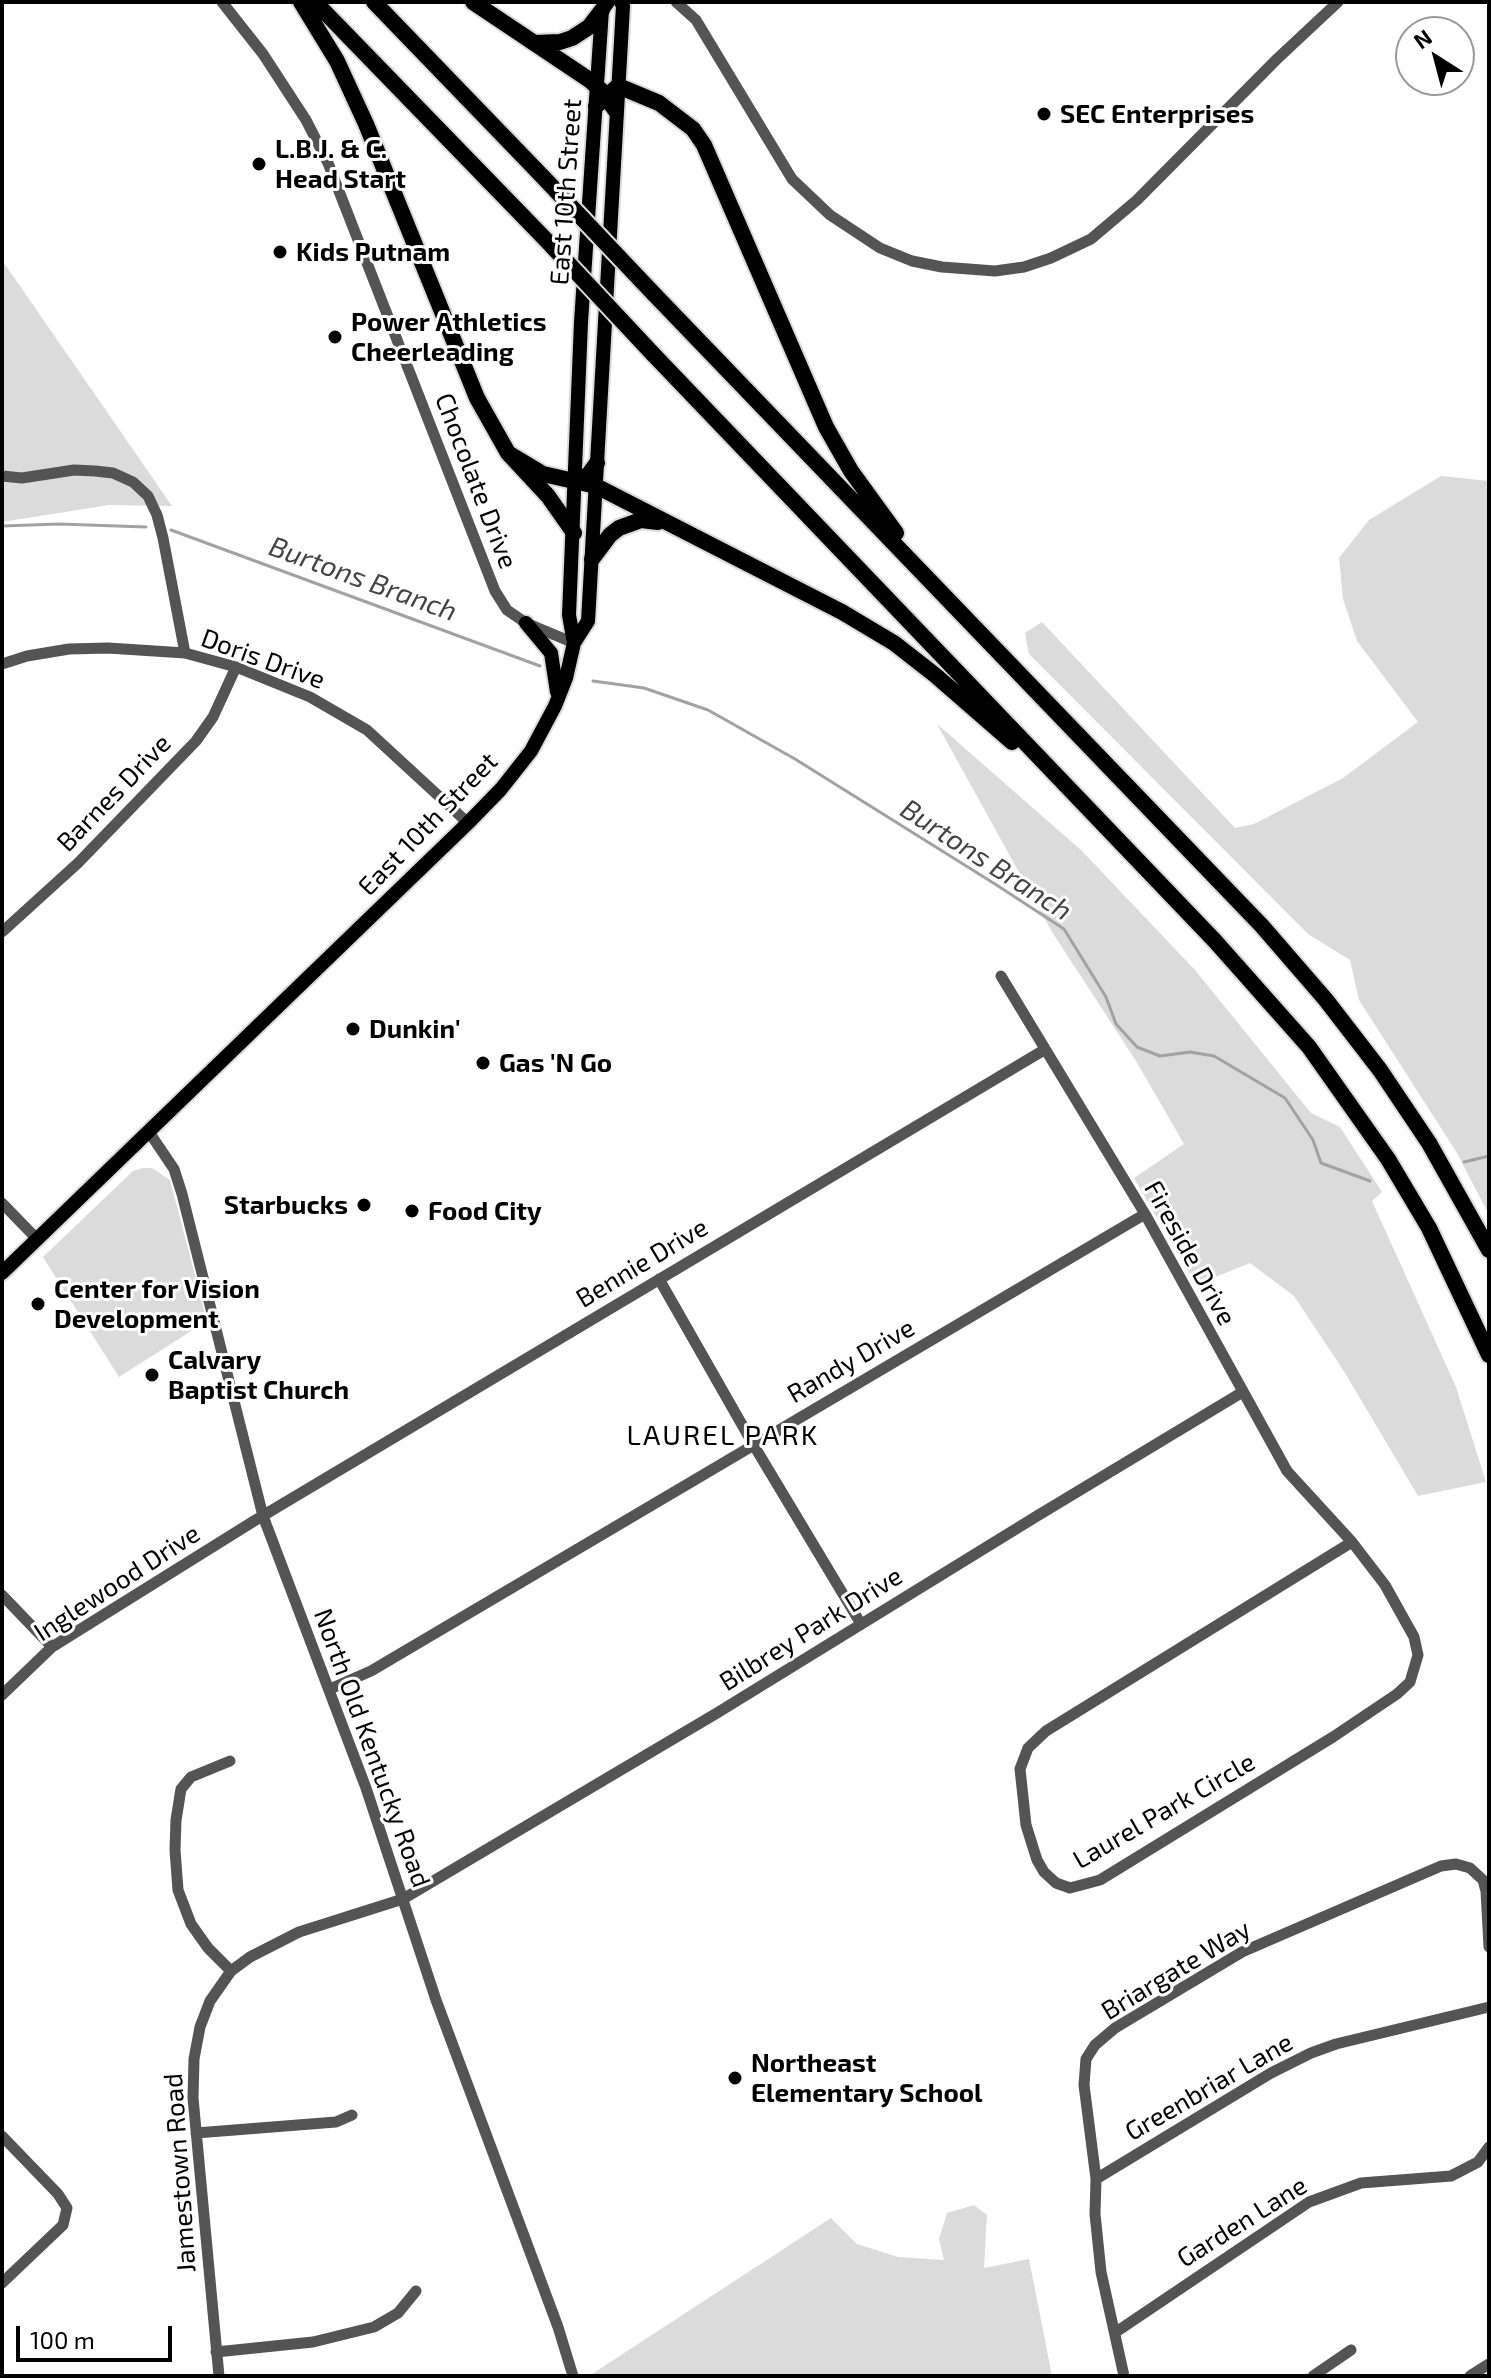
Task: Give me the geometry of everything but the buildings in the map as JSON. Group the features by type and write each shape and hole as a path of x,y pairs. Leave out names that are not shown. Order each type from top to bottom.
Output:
{"highway":[{"path":"301,2 349,86 477,398 508,453 548,496 574,533"},
{"path":"315,2 1080,799 1215,941 1309,1047 1388,1159 1429,1228 1489,1355"},
{"path":"374,2 1262,926 1326,1000 1380,1070 1429,1143 1489,1250"},
{"path":"473,2 535,43 607,97 638,93 675,113 693,129 704,145 826,427 851,471 918,561 1015,670"},
{"path":"535,43 572,38 589,27 605,6"},
{"path":"508,453 543,474 596,486 842,612 894,643 1080,799"},
{"path":"576,482 589,474 597,463"},
{"path":"592,559 619,528 641,520 666,523"}],"main road":[{"path":"607,97 623,6 621,2"},
{"name":"East 10th Street","path":"2,1273 468,823 501,789 531,751 555,706 566,678 574,643 588,621 607,270 605,6"},
{"name":"East 10th Street","path":"574,643 569,615 581,322 607,97"},
{"path":"526,623 551,653 558,689 555,706"}],"street":[{"name":"Chocolate Drive","path":"222,2 263,54 306,120 328,163 495,591 507,610 526,623 574,643"},
{"path":"676,2 696,20 792,179 830,215 880,248 912,261 995,271 1024,267 1051,258 1091,239 1137,200 1338,2"},
{"path":"2,476 22,478 74,470 113,473 133,482 148,496 163,538 185,653"},
{"name":"Doris Drive","path":"2,664 69,649 108,648 185,653 236,667 310,697 367,730 468,823"},
{"name":"Barnes Drive","path":"2,932 78,863 196,741 213,717 236,667"},
{"name":"Fireside Drive","path":"1001,976 1145,1214 1241,1393 1287,1471 1352,1542"},
{"name":"Bennie Drive","path":"263,1516 1044,1050"},
{"name":"North Old Kentucky Road","path":"149,1132 174,1169 182,1194 263,1516 330,1689 436,2000 558,2327 573,2376"},
{"path":"2,1203 37,1239"},
{"name":"Randy Drive","path":"330,1689 371,1671 1145,1214"},
{"path":"659,1279 861,1624"},
{"name":"Bilbrey Park Drive","path":"403,1899 717,1713 1241,1393"},
{"name":"Inglewood Drive","path":"2,1695 52,1647 263,1516"},
{"name":"Laurel Park Circle","path":"1352,1542 1385,1585 1414,1637 1418,1655 1410,1682 1333,1737 1100,1880 1070,1888 1056,1883 1037,1860 1026,1825 1020,1769 1028,1748 1046,1731 1352,1542"},
{"path":"2,1595 52,1647"},
{"path":"230,1761 191,1777 181,1789 175,1850 178,1890 191,1924 208,1948 231,1971"},
{"name":"Briargate Way","path":"1124,2376 1101,2272 1095,2214 1096,2179 1084,2085 1084,2070 1090,2052 1115,2028 1242,1952 1441,1866 1456,1864 1470,1868 1483,1880 1489,1947"},
{"name":"Jamestown Road","path":"219,2376 193,2098 194,2059 200,2027 210,2001 231,1971 250,1957 299,1932 403,1899"},
{"name":"Greenbriar Lane","path":"1096,2179 1271,2073 1311,2053 1336,2044 1489,2007"},
{"path":"196,2133 336,2122 352,2115"},
{"path":"2,2136 58,2194 67,2208 63,2225 2,2283"},
{"name":"Garden Lane","path":"1116,2332 1309,2202 1361,2183 1451,2176 1478,2162 1489,2147"},
{"path":"216,2352 313,2342 374,2327 398,2313 416,2291"},
{"path":"1313,2376 1351,2350"},
{"path":"1470,2376 1489,2364"}],"shaded area":[{"path":"2,260 172,506 109,505 2,522"},
{"path":"1441,476 1489,481 1489,1215 1457,1153 1359,1000 1350,960 1308,934 1029,654 1025,633 1042,622 1235,828 1254,824 1343,778 1418,722 1357,641 1343,599 1339,558 1369,520"},
{"path":"937,724 1082,851 1195,970 1311,1113 1340,1127 1382,1192 1372,1201 1456,1387 1486,1482 1418,1496 1345,1373 1294,1296 1250,1263 1196,1285 1134,1178 1184,1144 1136,1061 1052,932"},
{"path":"152,1168 170,1180 207,1321 119,1377 43,1257 133,1171"},
{"path":"974,2205 987,2215 984,2268 1029,2259 1052,2376 589,2376 831,2218 857,2244 898,2257 944,2260 939,2239 947,2213"}],"waterway":[{"name":"Burtons Branch","path":"2,526 146,527"},
{"name":"Burtons Branch","path":"171,530 540,666"},
{"name":"Burtons Branch","path":"593,681 644,688 708,710 795,759 995,884 1064,929 1106,997 1116,1024 1137,1047 1160,1056 1190,1052 1214,1056 1285,1098 1313,1140 1321,1163 1370,1181"},
{"name":"Burtons Branch","path":"1464,1162 1489,1156"}],"place":[{"name":"SEC Enterprises","path":"1044,114"},
{"name":"L.B.J. & C. Head Start","path":"259,164"},
{"name":"Kids Putnam","path":"280,252"},
{"name":"Power Athletics Cheerleading","path":"335,337"},
{"name":"Dunkin'","path":"353,1029"},
{"name":"Gas 'N Go","path":"483,1063"},
{"name":"Starbucks","path":"364,1205"},
{"name":"Food City","path":"412,1211"},
{"name":"Center for Vision Development","path":"38,1304"},
{"name":"Calvary Baptist Church","path":"152,1375"},
{"name":"Northeast Elementary School","path":"735,2078"}],"district":[{"name":"LAUREL PARK","path":"723,1436"}]}
